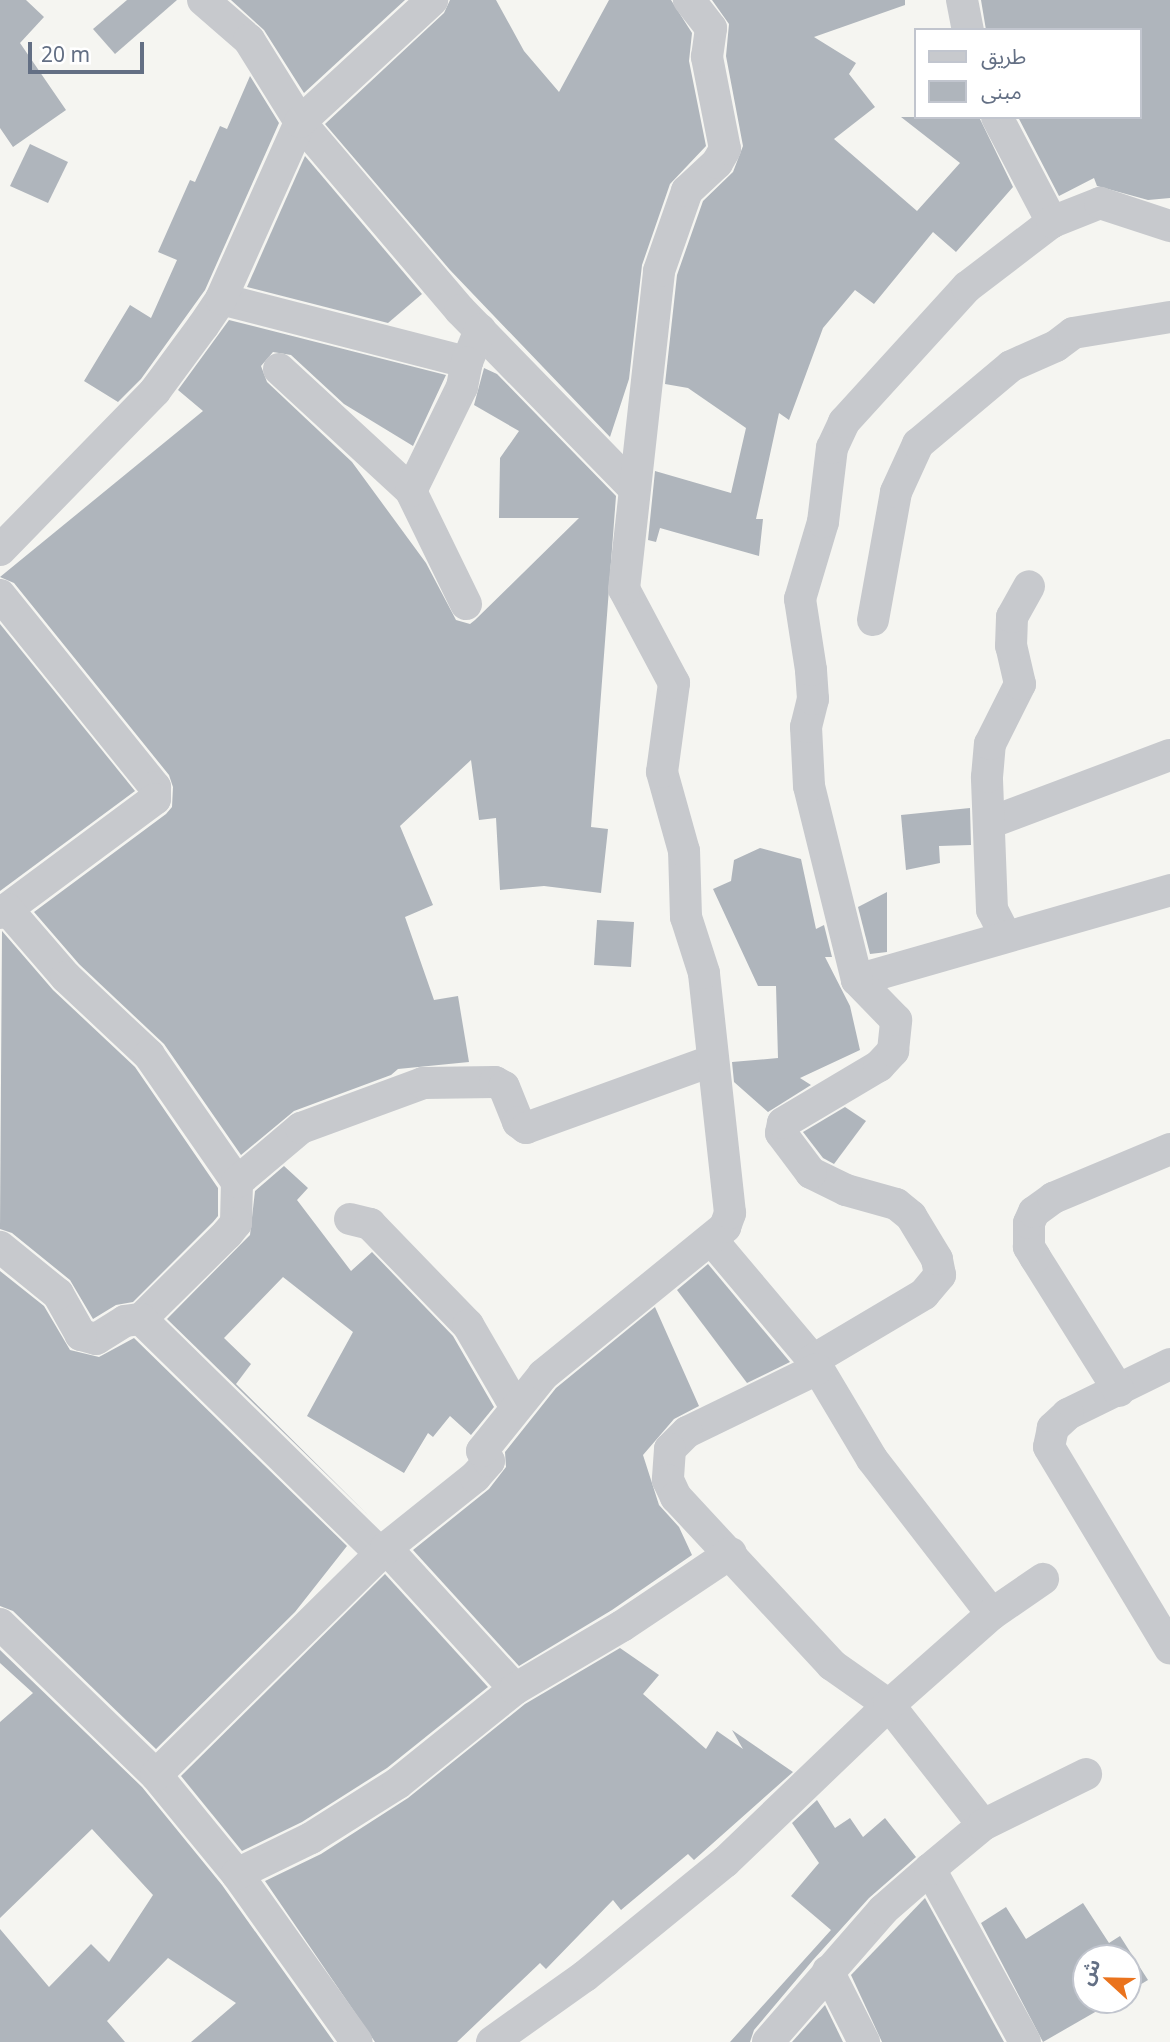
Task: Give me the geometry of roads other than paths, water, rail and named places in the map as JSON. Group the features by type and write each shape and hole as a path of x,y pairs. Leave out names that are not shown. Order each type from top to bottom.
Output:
{"street":[{"path":"203,0 249,40 300,122 480,329 632,486"},
{"path":"0,550 155,391 221,299 300,122 432,0"},
{"path":"156,1775 384,1551 475,1477 489,1461 482,1451 515,1405 573,1349 725,1227 730,1213 711,1061 704,973 686,917 684,851 662,772 674,683 624,589 632,486 659,271 687,191 717,163 725,149 707,57 711,28 689,0"},
{"path":"962,0 968,28"},
{"path":"998,119 1052,222"},
{"path":"983,1825 889,1705 832,1665 731,1553 676,1497 668,1480 670,1449 687,1432 815,1364 924,1294 940,1275 937,1259 911,1216 896,1204 846,1190 811,1173 781,1133 783,1123 879,1066 893,1051 896,1020 857,980 809,786 807,755 812,689 800,600 822,522 832,448 844,422 967,286 1052,222 1100,203 1170,226"},
{"path":"221,299 467,362"},
{"path":"873,620 896,492 918,444 1011,366 1056,346 1073,333 1170,317"},
{"path":"411,491 462,387 467,362 480,329"},
{"path":"279,369 411,491 466,604"},
{"path":"1005,935 992,910 990,744 1020,684 1011,646 1012,617 1029,586"},
{"path":"0,595 155,788 155,799 4,911 66,977 149,1055 237,1182 236,1223 141,1319 125,1321 96,1339 81,1335 58,1294 0,1247"},
{"path":"989,823 1170,755"},
{"path":"857,980 1005,935 1170,890"},
{"path":"237,1182 301,1128 423,1083 495,1082 504,1087 518,1122 526,1128 711,1061"},
{"path":"1119,1391 1035,1258 1029,1223 1034,1212 1053,1198 1170,1149"},
{"path":"349,1219 370,1224 468,1325 515,1405"},
{"path":"711,1239 815,1364 872,1459 992,1614"},
{"path":"141,1319 384,1551 514,1689"},
{"path":"1170,1364 1060,1420 1049,1447 1170,1648"},
{"path":"237,1874 312,1838 398,1783 514,1689 622,1626 731,1553"},
{"path":"492,2042 585,1976 725,1862 889,1705 992,1614 1043,1578"},
{"path":"0,1624 156,1775 237,1874 357,2042"},
{"path":"768,2042 883,1910 930,1868 983,1825 1086,1774"},
{"path":"930,1868 1025,2042"},
{"path":"828,1971 864,2042"}]}
